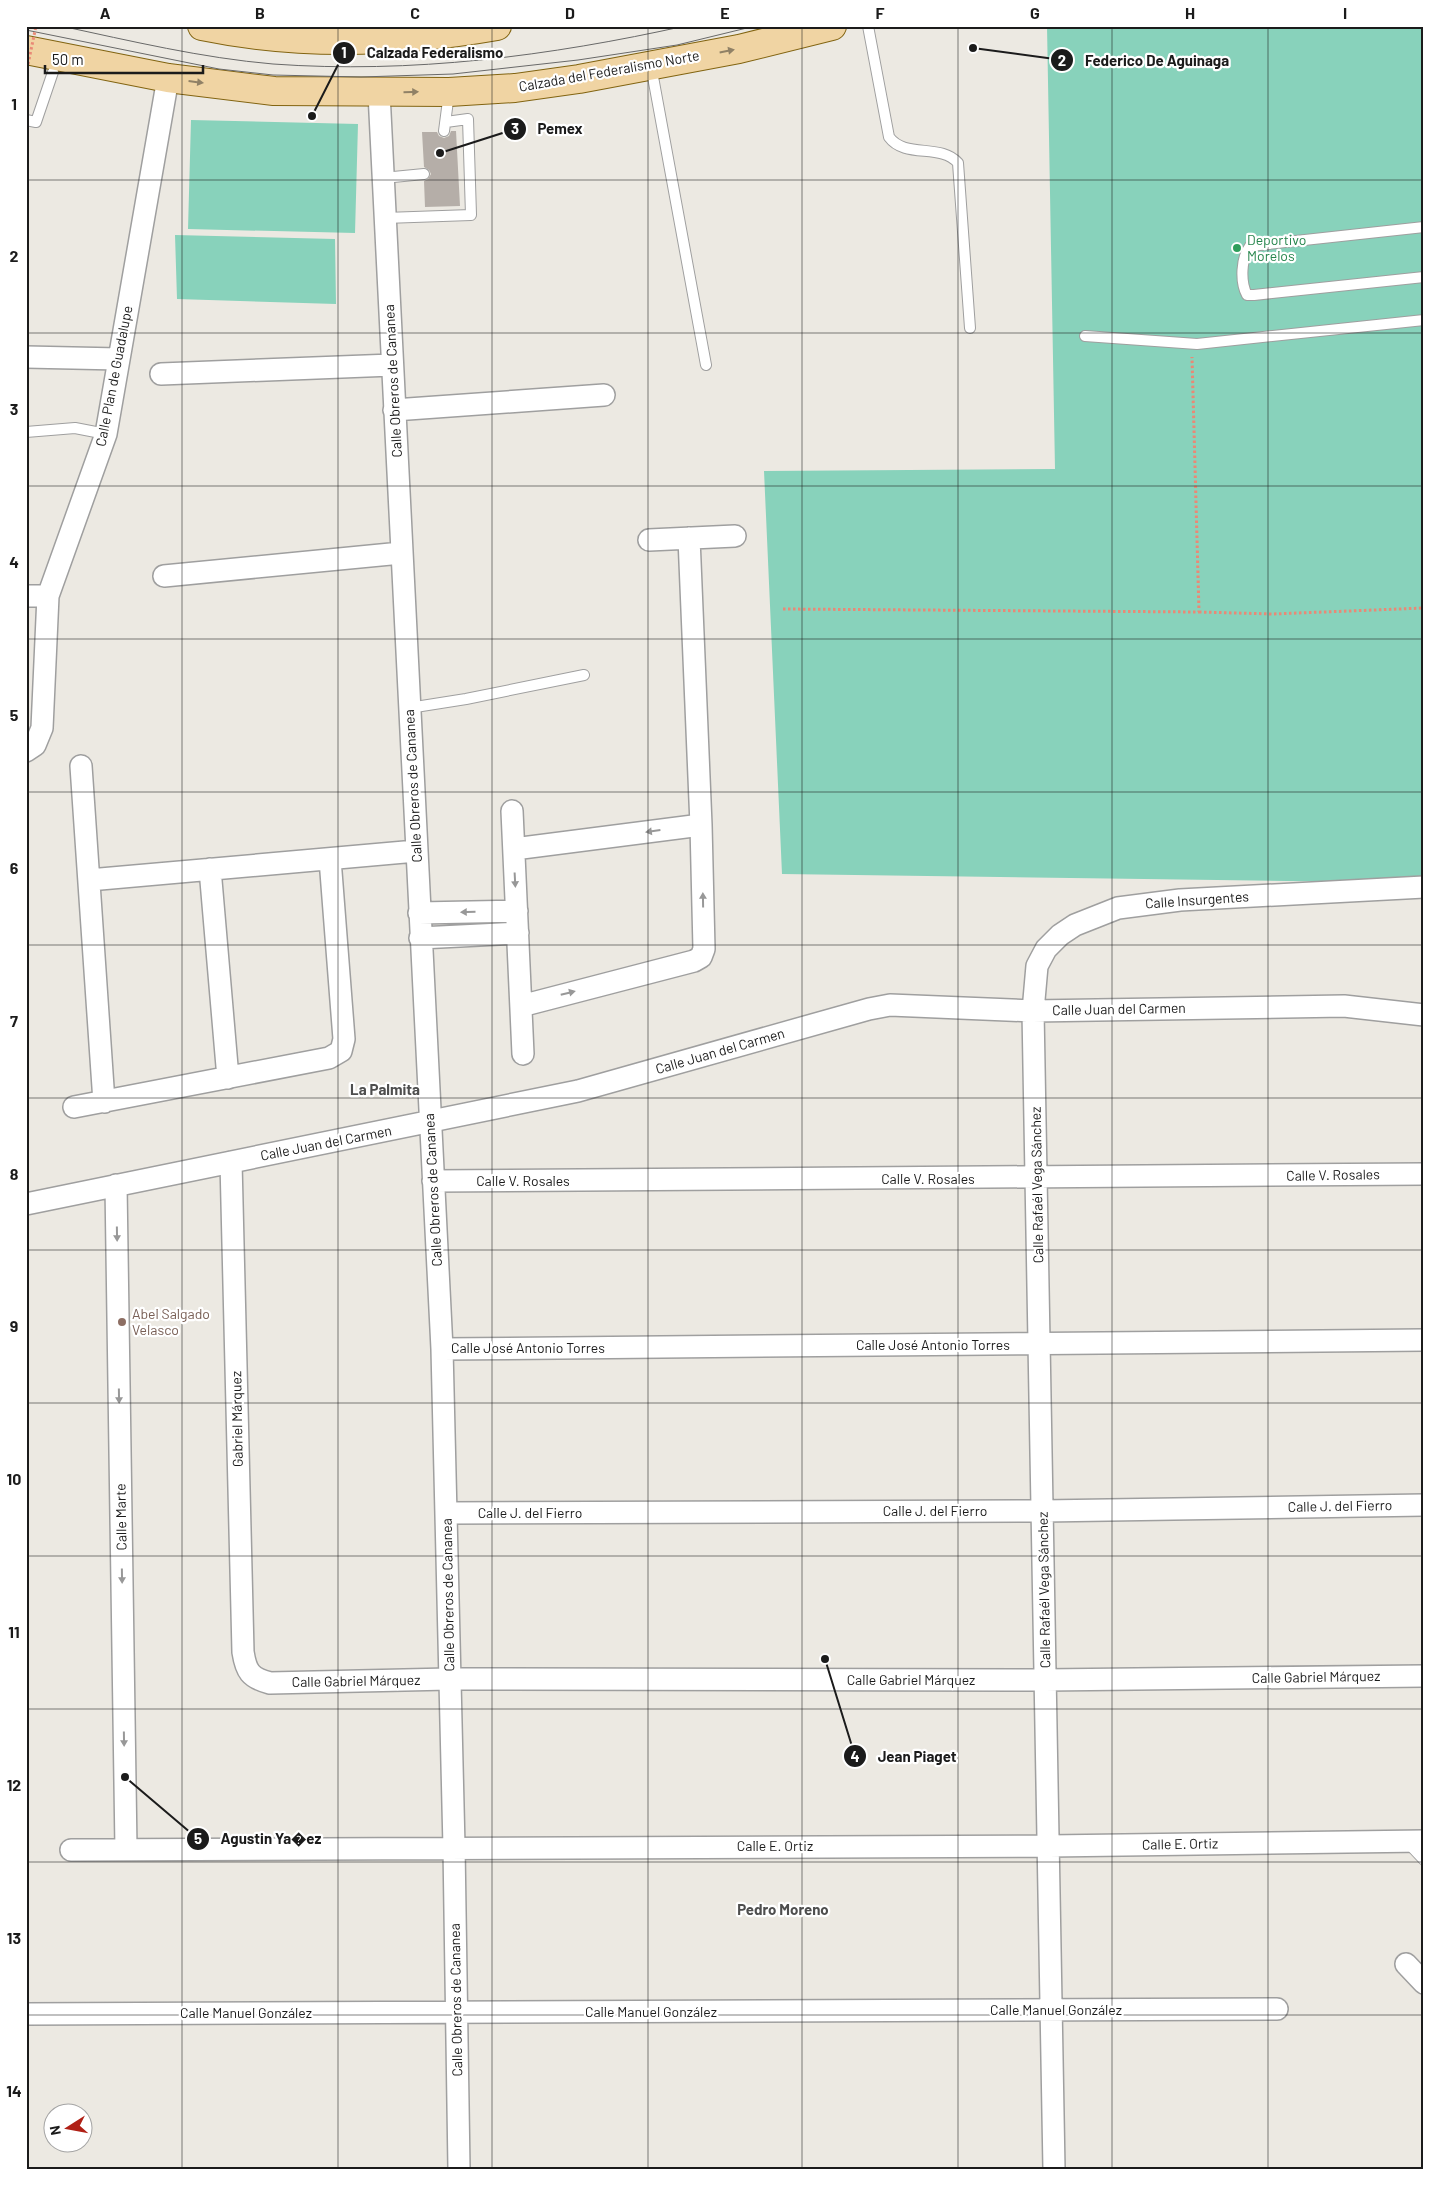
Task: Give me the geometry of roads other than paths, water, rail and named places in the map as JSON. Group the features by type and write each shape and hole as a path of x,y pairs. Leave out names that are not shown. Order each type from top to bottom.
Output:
{"main road":[{"path":"202,26 287,32 380,33 497,26"},
{"name":"Calzada del Federalismo Norte","path":"26,50 168,78 274,91 449,92 515,88 579,79 739,49 832,26"},
{"path":"26,67 53,72 97,63"}],"street":[{"name":"Calle Plan de Guadalupe","path":"26,752 35,745 42,728 48,596 106,434 168,78"},
{"name":"Calle Obreros de Cananea","path":"379,93 418,913 442,1349 454,1847 459,2169"},
{"path":"26,357 119,359"},
{"path":"161,374 392,365"},
{"path":"394,410 604,395"},
{"path":"648,540 735,536"},
{"path":"521,1006 694,961 700,957 704,949 701,824 689,538"},
{"path":"164,576 401,553"},
{"path":"26,596 48,596"},
{"path":"81,766 104,1102"},
{"path":"512,811 524,1054"},
{"path":"514,849 701,824"},
{"path":"89,880 416,851"},
{"path":"74,1107 329,1058 341,1051 344,1039 330,859"},
{"path":"210,869 228,1078"},
{"name":"Calle Insurgentes","path":"1033,1011 1037,966 1046,950 1075,924 1118,908 1180,900 1424,887"},
{"path":"418,913 517,911"},
{"path":"420,938 518,933"},
{"name":"Calle Juan del Carmen","path":"26,1204 578,1092 883,1006 1033,1011 1344,1006 1424,1015"},
{"name":"Calle Rafaél Vega Sánchez","path":"1033,1011 1054,2169"},
{"name":"Gabriel Márquez","path":"231,1162 243,1652 250,1675"},
{"name":"Calle V. Rosales","path":"433,1181 1424,1174"},
{"name":"Calle Marte","path":"116,1185 126,1850"},
{"name":"Calle José Antonio Torres","path":"442,1349 1424,1340"},
{"name":"Calle J. del Fierro","path":"446,1513 1043,1511 1424,1505"},
{"name":"Calle Gabriel Márquez","path":"250,1675 270,1683 449,1679 1045,1680 1424,1676"},
{"name":"Calle E. Ortiz","path":"71,1850 1049,1846 1415,1841"},
{"path":"1406,1964 1424,1983"},
{"name":"Calle Manuel González","path":"26,2014 1277,2010"}],"lane":[{"path":"868,26 889,137 899,146 949,154 958,163 970,328"},
{"path":"651,66 706,365"},
{"path":"26,120 36,122 53,72"},
{"path":"385,218 471,215 468,120 445,127 449,92"},
{"path":"383,178 424,174"},
{"path":"1424,227 1250,246 1245,252 1242,286 1247,294 1254,295 1424,277"},
{"path":"1085,336 1191,344 1424,320"},
{"path":"26,432 75,428 106,434"},
{"path":"409,708 466,699 584,675"},
{"path":"1415,1841 1424,1860"}],"tram line":[{"path":"61,26 220,58 273,64 325,66 377,66 480,60 583,46 685,26"},
{"path":"26,30 219,69 273,75 361,77 453,74 578,60 677,45 755,26"}],"place":[{"name":"Federico De Aguinaga","path":"973,48"},
{"name":"Calzada Federalismo","path":"312,116"},
{"name":"Pemex","path":"440,153"},
{"name":"Deportivo Morelos","path":"1237,248"},
{"name":"Abel Salgado Velasco","path":"122,1322"},
{"name":"Jean Piaget","path":"825,1659"},
{"name":"Agustin Ya�ez","path":"125,1777"}],"district":[{"name":"La Palmita","path":"385,1090"},
{"name":"Pedro Moreno","path":"783,1910"}]}
